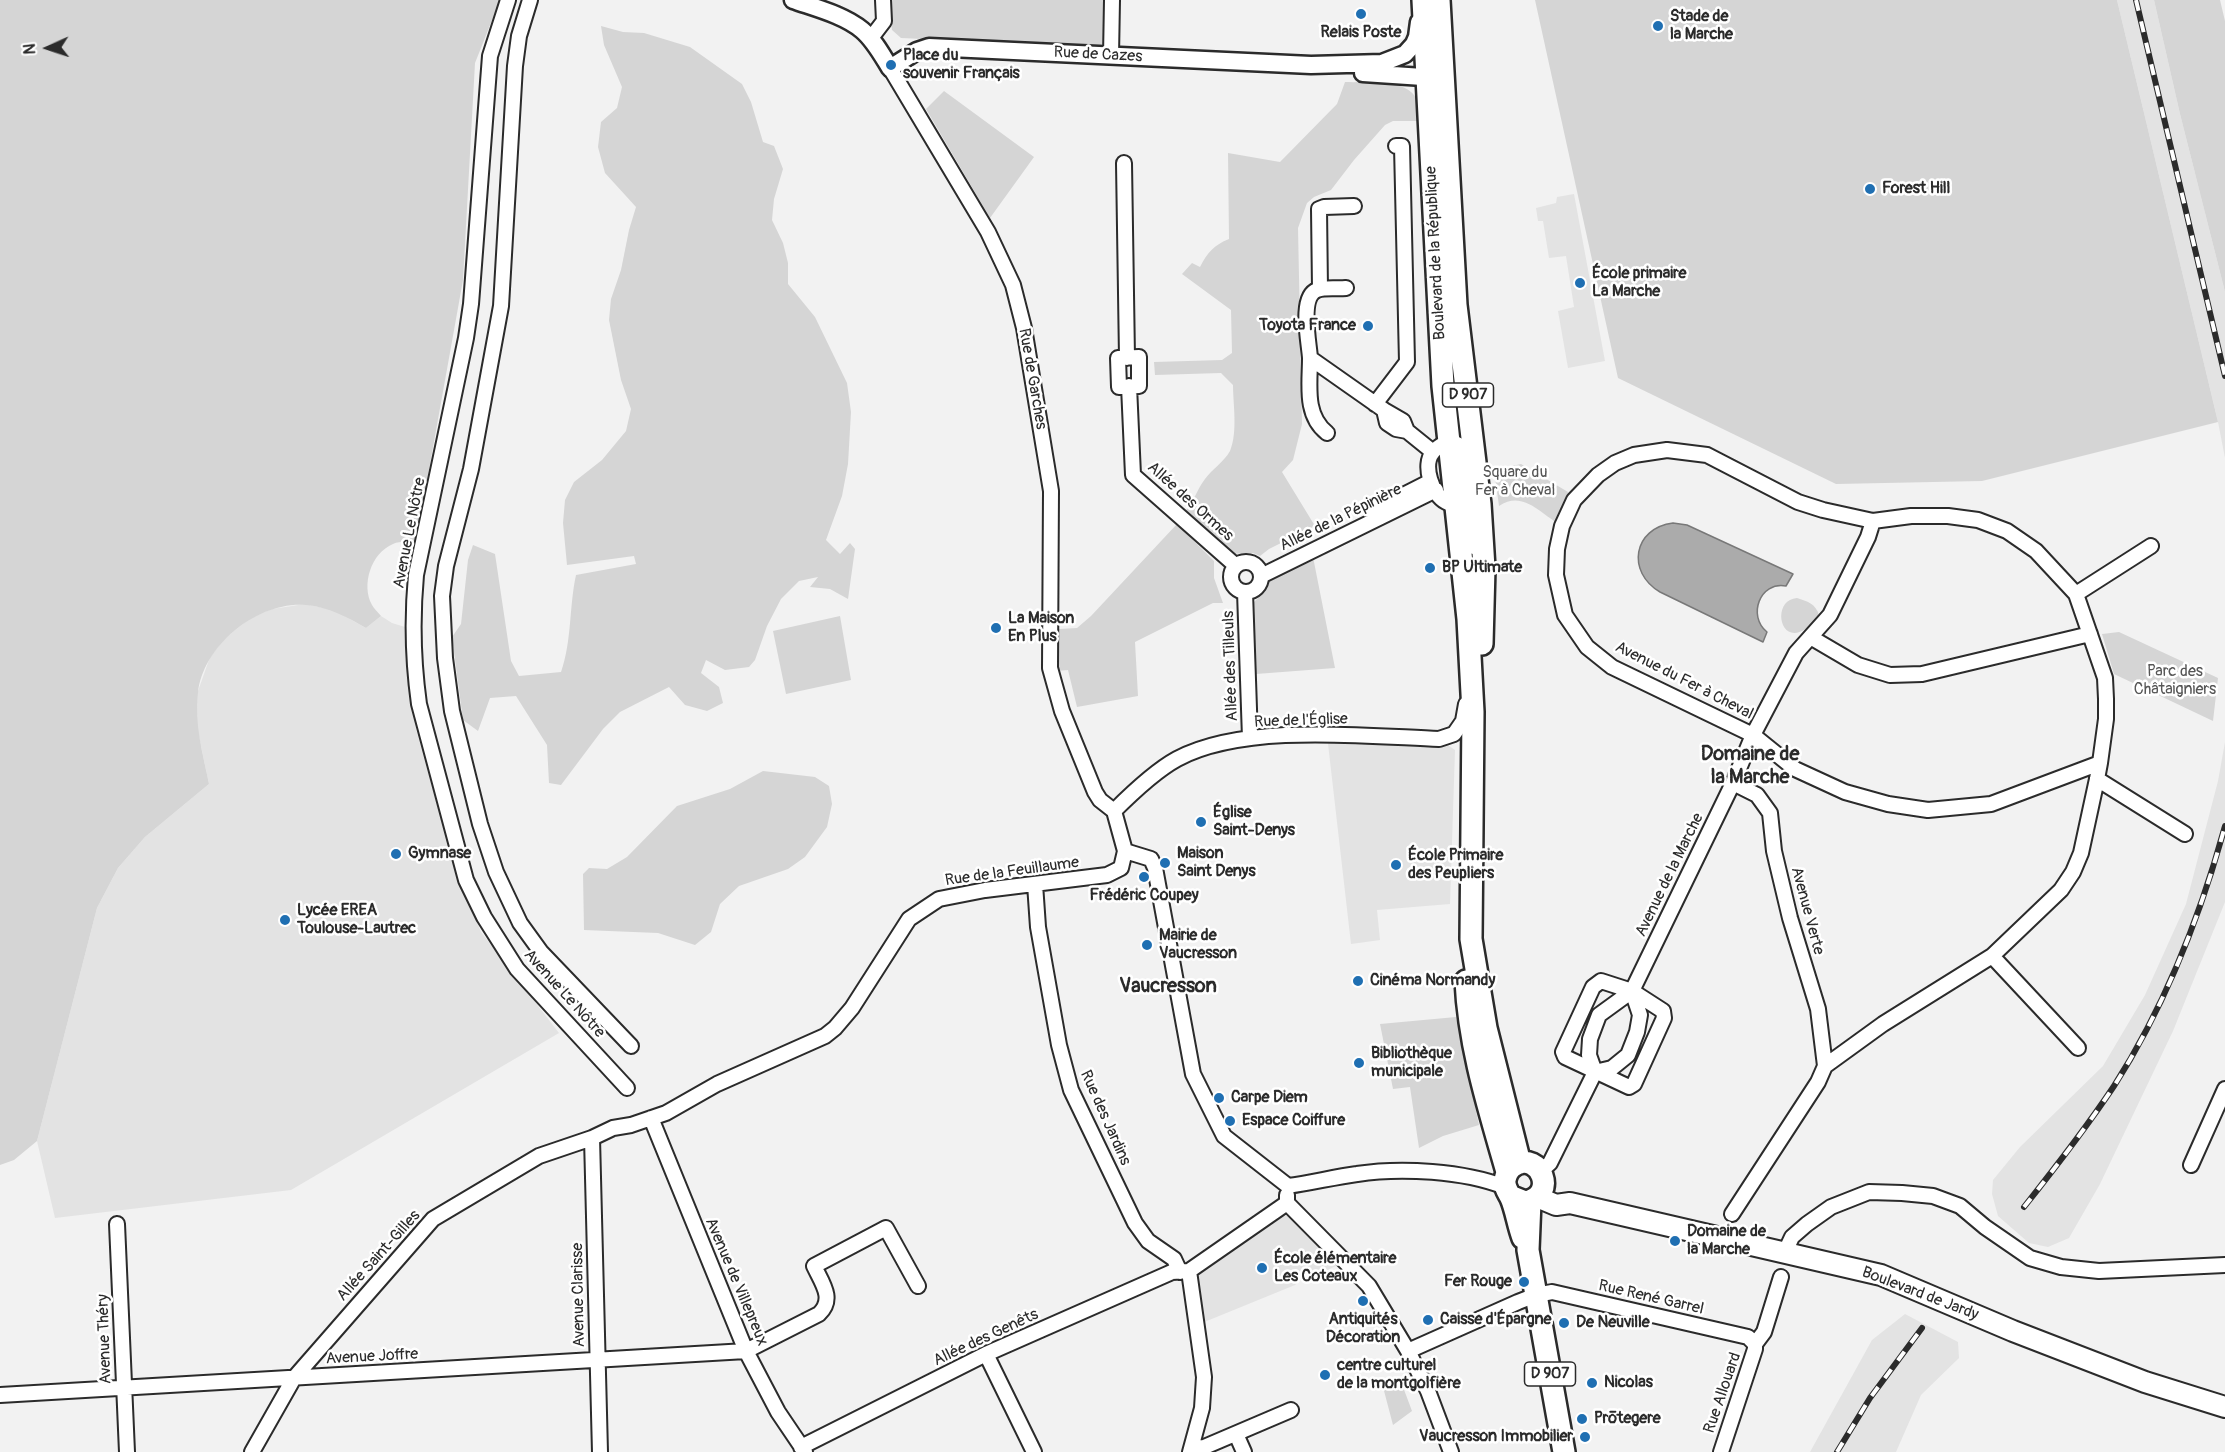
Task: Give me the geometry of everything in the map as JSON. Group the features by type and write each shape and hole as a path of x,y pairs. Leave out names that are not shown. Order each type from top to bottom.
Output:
{"main road":[{"name":"Boulevard de la République","path":"1422,0 1433,50 1456,306 1468,504 1468,619 1473,712 1471,939 1466,956 1470,1028 1480,1078 1524,1184 1517,1223 1528,1250 1564,1452"},
{"name":"Boulevard de la République","path":"1433,50 1439,0"},
{"name":"Boulevard de la République","path":"1435,78 1441,446 1468,504 1484,568 1482,684 1473,712"},
{"name":"Boulevard de Jardy","path":"1524,1184 1556,1204 1570,1203 1881,1275 2013,1331 2134,1378 2225,1407"}],"street":[{"name":"Avenue Le Nôtre","path":"508,0 490,56 472,293 466,338 416,575 414,603 416,680 419,704 466,880 484,917 517,969 627,1088"},
{"name":"Avenue Le Nôtre","path":"530,0 519,36 515,66 501,306 471,469 446,566 442,596 444,648 452,711 480,824 501,882 520,923 541,952 631,1047"},
{"name":"Rue de Garches","path":"793,0 845,20 863,30 870,38 988,232 1013,285 1024,328 1051,491 1050,668 1062,711 1095,792 1100,800 1114,811"},
{"path":"870,38 884,21 883,0"},
{"path":"1111,56 1112,0"},
{"path":"1405,54 1417,37 1422,0"},
{"name":"Rue de Cazes","path":"890,68 917,51 929,47 1311,65 1382,63 1405,54 1433,50"},
{"name":"Rue de Cazes","path":"1311,65 1368,73 1435,78"},
{"path":"1379,407 1407,362 1402,146 1396,146"},
{"name":"Allée des Ormes","path":"1124,163 1127,358 1118,358 1119,387 1129,386 1132,474 1235,565"},
{"path":"1320,289 1319,209 1354,206"},
{"path":"1326,434 1314,422 1311,410 1306,305 1309,296 1316,290 1346,288"},
{"path":"1310,358 1379,407 1403,421 1407,431 1441,446 1428,462 1432,486 1445,502 1468,504"},
{"name":"Avenue du Fer à Cheval","path":"2076,594 2036,551 2007,531 1978,520 1948,516 1911,516 1873,521 1823,510 1798,502 1707,455 1667,450 1634,455 1598,475 1574,500 1562,526 1557,549 1556,575 1565,615 1587,647 1612,667 1753,735 1795,769 1845,792 1888,804 1928,810 1991,804 2100,763"},
{"name":"Allée de la Pépinière","path":"1259,572 1432,486"},
{"name":"Avenue de la Marche","path":"1595,1072 1589,1055 1590,1039 1599,1015 1632,991 1733,783 1753,735 1796,653 1812,638 1830,615 1868,537 1873,521"},
{"path":"1732,1214 1818,1082 1825,1066 1883,1024 1992,956 2061,890 2073,872 2081,853 2100,763 2106,719 2105,678 2076,594 2151,546"},
{"path":"1250,562 1259,572 1257,587 1245,592 1232,584 1230,574 1235,565 1239,563 1250,562"},
{"name":"Allée des Tilleuls","path":"1245,592 1250,738"},
{"path":"1812,638 1858,665 1890,675 1922,674 2090,634"},
{"name":"Rue de l'Église","path":"1114,811 1133,791 1176,759 1212,744 1250,738 1312,734 1439,739 1454,734 1463,721 1471,681"},
{"path":"2097,778 2185,834"},
{"name":"Avenue Verte","path":"1733,783 1756,795 1770,813 1774,851 1790,918 1818,1009 1825,1066"},
{"path":"1114,811 1125,851 1151,859 1155,868 1193,1074 1224,1136 1288,1186 1355,1174 1400,1171 1524,1184 1550,1163 1595,1072"},
{"name":"Rue de la Feuillaume","path":"651,1118 666,1113 717,1084 813,1042 830,1032 852,1008 909,919 939,899 953,895 1114,872 1121,868 1125,851"},
{"name":"Rue des Jardins","path":"1035,884 1038,927 1059,1046 1071,1090 1135,1223 1148,1241 1174,1259 1184,1271"},
{"path":"1992,956 2078,1048"},
{"path":"1601,981 1632,991 1663,1011 1664,1018 1634,1084 1629,1087 1565,1057 1563,1052 1593,987 1601,981"},
{"path":"1595,1072 1612,1068 1628,1055 1637,1032 1640,1015 1632,991"},
{"path":"2191,1165 2225,1089"},
{"name":"Allée Saint-Gilles","path":"252,1452 294,1378 433,1219 539,1156 592,1138 613,1128 651,1118"},
{"name":"Avenue de Villepreux","path":"651,1118 746,1351 778,1412 803,1449"},
{"name":"Avenue Clarisse","path":"592,1138 600,1452"},
{"path":"1288,1186 1287,1203 1369,1286 1408,1351 1437,1410 1451,1452"},
{"path":"1785,1252 1792,1237 1831,1207 1869,1192 1902,1192 1933,1196 1960,1206 1985,1227 2030,1258 2061,1267 2099,1271 2225,1266"},
{"name":"Allée des Genêts","path":"803,1449 986,1354 1172,1272 1184,1271 1287,1203"},
{"name":"Avenue Théry","path":"117,1224 127,1452"},
{"path":"746,1351 819,1314 826,1307 827,1297 814,1266 886,1228 918,1286"},
{"path":"1184,1271 1204,1377 1202,1408 1191,1449 1202,1449 1291,1410"},
{"name":"Rue Allouard","path":"1721,1452 1755,1344 1764,1332 1781,1277"},
{"name":"Rue René Garrel","path":"1536,1295 1552,1292 1575,1297 1748,1337 1755,1344"},
{"path":"1408,1351 1536,1295"},
{"name":"Avenue Joffre","path":"0,1395 746,1351"},
{"path":"986,1354 1034,1452"},
{"path":"1236,1434 1244,1452"}],"shaded area":[{"path":"2117,0 2154,0 2225,292 2225,458 2218,422"},
{"name":"École primaire La Marche","path":"1574,194 1605,361 1568,368 1558,311 1574,307 1566,256 1549,258 1543,221 1538,221 1536,208 1556,203 1557,197"},
{"path":"1673,523 1687,525 1793,574 1786,586 1769,589 1759,601 1758,617 1767,632 1763,642 1660,592 1649,583 1639,563 1642,542 1649,533"},
{"name":"Lycée EREA Toulouse-Lautrec","path":"305,604 334,610 366,628 381,616 405,627 416,729 455,870 481,932 559,1033 291,1190 55,1218 37,1141 97,908 118,868 145,837 209,784 196,712 198,691 210,657 223,640 250,618 272,609"},
{"name":"École Primaire des Peupliers","path":"1327,735 1439,739 1455,750 1450,904 1377,910 1380,940 1351,944"},
{"path":"2225,742 2225,902 2173,1031 2100,1184 2069,1238 2048,1247 2029,1243 1998,1216 1992,1194 1993,1180 2020,1147 2103,1066 2145,995 2186,904 2218,781"},
{"name":"École élémentaire Les Coteaux","path":"1281,1216 1288,1216 1336,1266 1312,1277 1309,1273 1295,1285 1197,1325 1189,1271"},
{"path":"1905,1314 1958,1342 1959,1358 1921,1395 1896,1452 1810,1452 1872,1340"}],"green space":[{"path":"0,0 500,0 475,63 463,280 416,542 393,544 385,548 374,562 368,579 369,597 381,616 366,628 330,610 306,605 288,606 270,610 252,618 222,643 210,658 202,675 197,705 200,739 209,784 145,837 118,868 97,908 37,1141 14,1160 0,1165"},
{"path":"888,0 1104,0 1104,43 1098,47 901,38 892,30"},
{"name":"Forest Hill","path":"1535,0 2117,0 2218,422 1982,481 1836,484 1618,378"},
{"path":"2154,0 2220,0 2225,21 2225,292 2180,114"},
{"path":"601,26 623,32 644,33 690,47 742,84 751,102 763,142 774,146 783,169 774,199 772,220 783,243 788,263 788,284 815,317 847,383 851,412 848,464 842,496 826,540 840,554 850,543 855,549 848,599 830,589 810,587 818,577 799,581 781,599 767,626 755,660 749,667 725,670 706,660 701,673 719,687 723,703 707,711 685,705 669,687 620,712 603,729 561,785 549,783 547,745 516,696 490,698 478,731 463,720 452,637 461,624 468,560 473,545 495,554 511,661 519,676 561,672 567,648 576,575 636,564 634,556 567,565 563,523 565,500 574,482 602,460 626,431 631,409 621,380 609,320 611,299 621,270 636,207 605,173 598,147 601,122 617,108 622,87 604,45"},
{"path":"1345,82 1384,83 1403,87 1417,100 1419,121 1393,121 1385,125 1331,190 1314,197 1307,203 1298,228 1302,424 1293,460 1282,472 1315,526 1269,549 1260,556 1253,553 1229,554 1185,511 1205,479 1230,451 1234,427 1233,385 1221,373 1155,375 1154,362 1222,360 1232,353 1231,310 1182,274 1192,263 1200,267 1212,250 1229,239 1228,153 1280,162 1337,104"},
{"path":"944,91 1034,157 990,218 926,109"},
{"name":"Square du Fer à Cheval","path":"1521,464 1568,492 1559,524 1530,504 1515,500 1499,506 1494,470"},
{"path":"1177,524 1214,561 1214,578 1223,603 1213,603 1135,642 1138,696 1077,707 1068,670 1057,671 1059,629 1077,628 1091,616"},
{"path":"1313,557 1335,668 1256,674 1254,602 1264,592 1273,575"},
{"path":"1797,598 1808,602 1818,611 1819,615 1806,628 1796,633 1788,631 1781,617 1788,601"},
{"path":"840,616 851,680 786,694 773,631"},
{"name":"Parc des Châtaigniers","path":"2119,632 2218,678 2213,721 2114,674 2102,634"},
{"path":"763,771 815,777 829,786 832,804 827,827 805,857 788,869 739,886 720,904 711,932 695,945 658,933 584,930 583,874 589,868 607,869 627,857 677,806 730,789"},
{"path":"1456,1017 1479,1125 1443,1136 1419,1148 1410,1087 1393,1089 1380,1024"},
{"path":"1400,1379 1412,1411 1393,1425 1383,1387"}],"railway":[{"path":"2136,0 2225,376"},
{"path":"2024,1207 2114,1086 2149,1024 2165,993 2192,927 2225,826"},
{"path":"1837,1452 1870,1398 1922,1328"}],"place":[{"name":"Relais Poste","path":"1361,14"},
{"name":"Stade de la Marche","path":"1658,26"},
{"name":"Place du souvenir Français","path":"891,65"},
{"name":"Forest Hill","path":"1870,189"},
{"name":"École primaire La Marche","path":"1580,283"},
{"name":"Toyota France","path":"1368,326"},
{"name":"BP Ultimate","path":"1430,568"},
{"name":"La Maison En Plus","path":"996,628"},
{"name":"Église Saint-Denys","path":"1201,822"},
{"name":"Gymnase","path":"396,854"},
{"name":"Maison Saint Denys","path":"1165,863"},
{"name":"École Primaire des Peupliers","path":"1396,865"},
{"name":"Frédéric Coupey","path":"1144,877"},
{"name":"Lycée EREA Toulouse-Lautrec","path":"285,920"},
{"name":"Mairie de Vaucresson","path":"1147,945"},
{"name":"Cinéma Normandy","path":"1358,981"},
{"name":"Bibliothèque municipale","path":"1359,1063"},
{"name":"Carpe Diem","path":"1219,1098"},
{"name":"Espace Coiffure","path":"1230,1121"},
{"name":"Domaine de la Marche","path":"1675,1241"},
{"name":"École élémentaire Les Coteaux","path":"1262,1268"},
{"name":"Fer Rouge","path":"1524,1282"},
{"name":"Antiquités Décoration","path":"1363,1301"},
{"name":"Caisse d'Épargne","path":"1428,1320"},
{"name":"De Neuville","path":"1564,1323"},
{"name":"centre culturel de la montgolfière","path":"1325,1375"},
{"name":"Nicolas","path":"1592,1383"},
{"name":"Prōtegere","path":"1582,1419"},
{"name":"Vaucresson Immobilier","path":"1585,1437"}],"district":[{"name":"Domaine de la Marche","path":"1750,766"},
{"name":"Vaucresson","path":"1168,987"}]}
